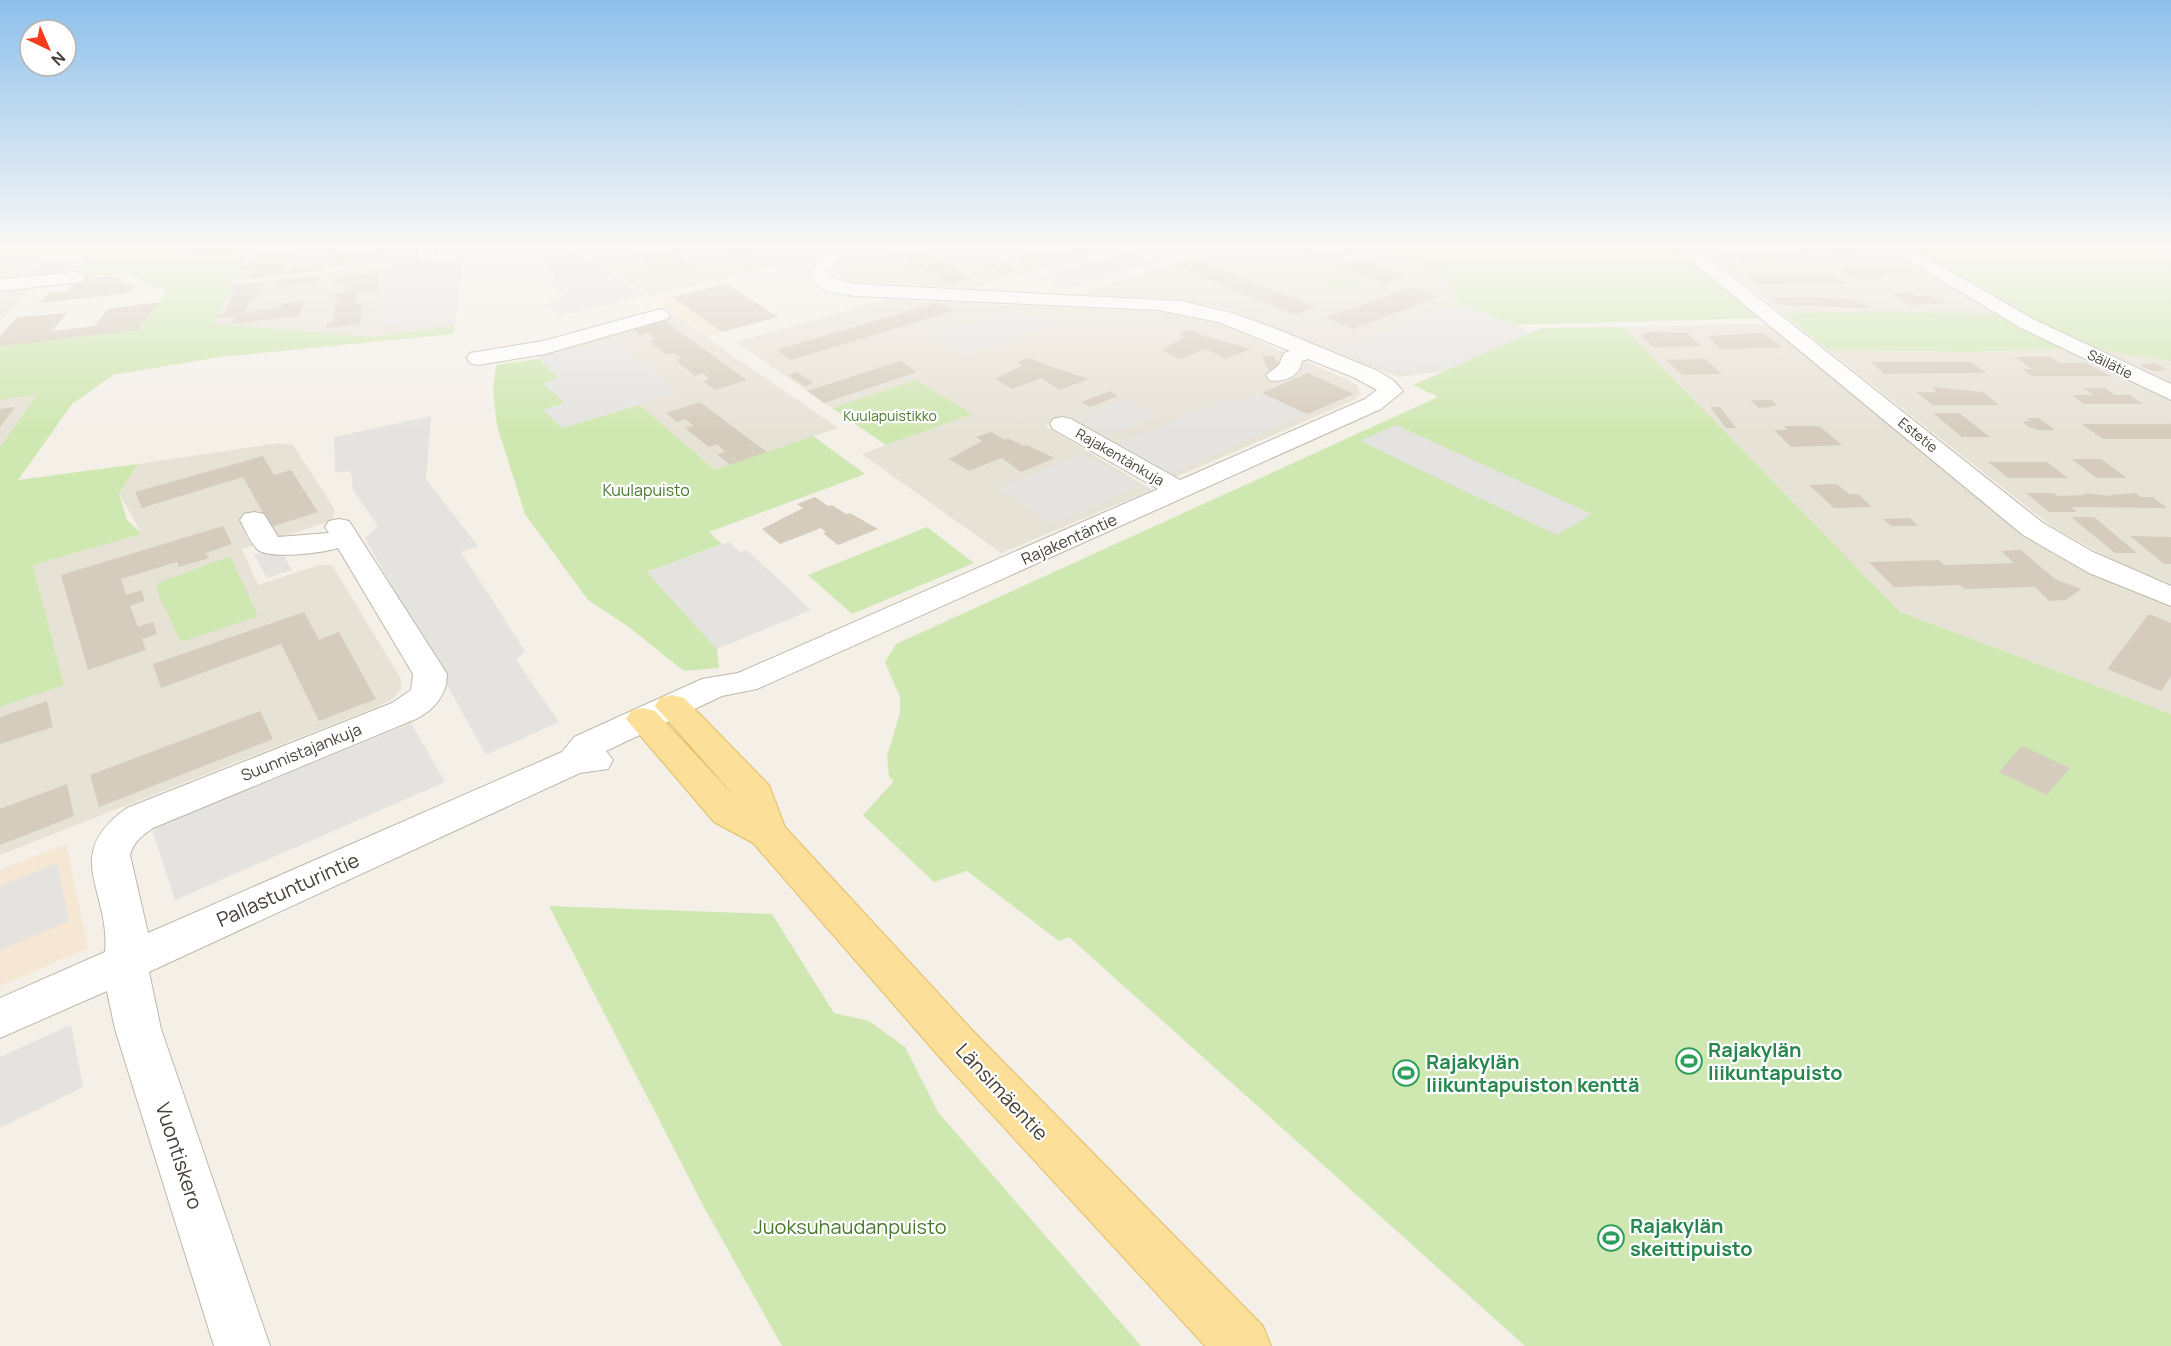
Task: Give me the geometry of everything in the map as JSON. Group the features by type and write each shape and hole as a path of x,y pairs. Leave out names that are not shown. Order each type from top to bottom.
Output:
{"main road":[{"name":"Länsimäentie","path":"664,719 727,812 767,833 958,1046 1243,1346"}],"street":[{"path":"1187,308 1224,316 1307,351"},
{"name":"Estetie","path":"1759,308 2033,529 2058,546 2108,571 2171,597"},
{"name":"Säilätie","path":"2000,308 2028,324 2171,393"},
{"path":"478,358 535,350 660,315"},
{"path":"1277,375 1290,369 1292,358 1307,351"},
{"name":"Rajakentäntie","path":"664,719 727,699 744,682 1373,404 1391,391 1366,375 1307,351"},
{"name":"Rajakentänkuja","path":"1062,424 1179,490"},
{"name":"Suunnistajankuja","path":"126,963 128,936 110,855 111,844 124,830 140,818 164,806 417,705 426,696 431,684 430,674 342,532 323,544 272,546 268,544 254,520"},
{"name":"Pallastunturintie","path":"0,1019 575,760 599,760 664,719"},
{"name":"Vuontiskero","path":"126,963 129,992 138,1029 242,1346"}],"shaded area":[{"path":"0,308 13,308 0,322"},
{"path":"221,308 457,308 455,326 374,337 213,324"},
{"path":"383,308 453,308 450,324 422,329 404,329 397,325 381,326"},
{"path":"550,308 594,308 561,316"},
{"path":"667,308 766,308 779,316 706,337"},
{"path":"856,308 1074,308 1163,312 1215,322 1348,380 1357,385 1360,394 1354,400 1169,480 1114,443 1067,416 1044,425 1152,490 1001,553 862,454 971,414 916,381 832,408 736,342"},
{"path":"1221,308 1469,308 1516,325 1530,333 1444,371 1398,377"},
{"path":"1448,308 1469,308 1516,325 1530,333 1444,371 1428,365 1402,375 1339,350"},
{"path":"1775,308 1991,308 2002,314 1782,313"},
{"path":"1017,309 1052,326 967,354 933,335"},
{"path":"677,315 838,428 715,470 639,405 562,428 559,378 535,354"},
{"path":"1770,324 2023,533 2056,555 2171,607 2171,714 1900,612 1623,327"},
{"path":"610,339 678,392 562,428 543,410 565,403 543,383 559,378 538,359"},
{"path":"2072,349 2171,399 2171,586 2131,570 2054,528 1828,350 1967,352"},
{"path":"2093,349 2171,361 2171,387"},
{"path":"1262,393 1307,414 1169,474 1116,444 1227,399 1235,403"},
{"path":"38,395 0,447 0,400"},
{"path":"1124,399 1158,416 1108,437 1074,418"},
{"path":"431,416 426,479 478,546 461,552 525,651 516,660 559,722 486,755 365,538 378,526 353,490 351,471 335,473 334,437"},
{"path":"1396,425 1592,514 1557,535 1360,441"},
{"path":"280,443 293,445 335,510 331,521 242,549 258,585 319,565 332,565 401,679 401,689 393,699 377,707 0,855 0,707 64,685 33,565 142,534 119,494 138,464"},
{"path":"1083,454 1139,486 1053,524 998,488"},
{"path":"729,542 740,552 747,550 811,610 717,649 647,572"},
{"path":"279,548 292,570 267,578 254,555"},
{"path":"411,723 445,782 175,900 152,829"},
{"path":"66,844 88,948 0,986 0,870"},
{"path":"57,863 69,921 0,950 0,886"},
{"path":"71,1025 83,1087 0,1128 0,1057"}],"green space":[{"path":"155,308 221,308 213,324 374,337 455,326 453,334 220,357 113,375 72,404 18,480 138,464 119,494 127,520 142,534 33,565 64,685 0,707 0,447 37,395 0,400 0,345 141,329"},
{"path":"1469,308 1750,308 1762,318 1516,325"},
{"path":"2012,308 2171,308 2171,361 2093,349"},
{"path":"1782,313 2002,314 2072,349 1967,352 1828,350"},
{"name":"Rajakylän liikuntapuisto","path":"1623,327 1900,612 2171,714 2171,1346 1525,1346 1069,937 1059,941 967,871 934,882 863,815 894,781 889,777 887,756 900,713 900,697 885,662 896,644 1438,397 1413,385 1530,333 1542,328"},
{"name":"Kuulapuisto","path":"538,359 560,378 544,383 565,403 543,410 562,428 639,405 715,470 813,436 865,474 709,532 722,544 647,572 717,649 719,668 684,671 626,625 588,600 525,514 497,426 493,390 496,365"},
{"name":"Kuulapuistikko","path":"916,380 972,414 886,445 832,408"},
{"path":"927,527 974,563 852,614 808,575"},
{"path":"230,556 258,616 181,642 157,591 158,583"},
{"name":"Juoksuhaudanpuisto","path":"549,906 772,914 834,1013 869,1021 905,1047 938,1112 1141,1346 782,1346 705,1209"}],"building":[{"path":"155,308 139,330 0,346 0,336 17,317 67,313 52,331 94,326 108,309"},
{"path":"227,308 247,308 245,312 302,308 299,316 231,324 235,316 216,318 218,314 224,314"},
{"path":"335,308 362,308 360,324 326,329 327,323 333,322"},
{"path":"687,308 764,308 778,317 722,332"},
{"path":"921,308 947,308 953,311 791,360 776,350"},
{"path":"1277,308 1313,308 1295,315"},
{"path":"1354,308 1409,308 1353,329 1326,318"},
{"path":"663,320 747,380 715,390 703,381 710,379 702,373 695,376 675,360 681,358 674,353 667,355 649,341 655,339 648,333 641,335 632,328"},
{"path":"1190,330 1251,349 1225,359 1206,349 1180,359 1161,350 1185,337 1179,334"},
{"path":"1645,332 1687,333 1701,346 1653,347 1640,334 1647,334"},
{"path":"1760,333 1767,335 1782,348 1720,349 1708,336"},
{"path":"1262,356 1274,356 1282,371 1269,371"},
{"path":"2015,357 2051,357 2060,363 2086,363 2111,376 2032,376 2022,369 2032,369"},
{"path":"1030,358 1089,379 1059,390 1042,378 1012,389 995,379 1023,365 1017,362"},
{"path":"1705,359 1722,374 1682,375 1666,360"},
{"path":"900,361 917,372 824,403 807,391"},
{"path":"1871,362 1971,362 1986,373 1884,374"},
{"path":"2154,363 2168,370 2153,371 2139,365"},
{"path":"797,372 813,383 804,386 788,375"},
{"path":"1308,373 1354,394 1307,414 1262,393"},
{"path":"1933,387 1983,392 1999,405 1932,405 1916,392 1936,392"},
{"path":"2083,388 2105,388 2115,395 2130,395 2143,404 2084,404 2072,395 2093,395"},
{"path":"1110,391 1118,396 1090,407 1081,402"},
{"path":"1750,400 1772,400 1778,406 1759,408"},
{"path":"700,402 767,452 730,465 717,454 725,452 717,444 709,447 685,428 694,426 685,419 677,422 666,413"},
{"path":"15,407 0,427 0,409"},
{"path":"1710,407 1720,407 1736,428 1726,428"},
{"path":"1933,413 1959,413 1990,437 1962,437"},
{"path":"2026,418 2039,418 2055,430 2039,430 2029,427 2022,421 2030,421"},
{"path":"2082,424 2171,424 2171,439 2103,439"},
{"path":"1784,426 1819,426 1842,445 1791,447 1774,430 1787,430"},
{"path":"991,432 1005,440 1008,438 1055,458 1021,472 1002,458 969,471 949,459 982,441 976,437"},
{"path":"263,456 274,475 291,470 318,512 271,527 243,477 142,508 135,492"},
{"path":"2071,459 2101,459 2127,478 2097,478"},
{"path":"1988,462 2047,462 2068,478 2008,478"},
{"path":"1837,484 1849,494 1858,494 1872,507 1834,508 1809,485"},
{"path":"2026,493 2054,493 2058,496 2086,495 2084,493 2112,496 2110,495 2136,493 2140,497 2153,497 2167,508 2071,507 2077,512 2049,512"},
{"path":"815,497 828,506 832,505 846,514 850,513 878,529 838,545 823,533 826,532 821,528 780,544 762,529 803,508 797,504"},
{"path":"2071,517 2094,517 2137,553 2115,553"},
{"path":"1910,518 1918,526 1891,526 1883,519"},
{"path":"223,526 232,544 206,553 209,558 179,567 177,562 121,579 126,595 141,590 145,601 130,606 138,627 153,622 157,634 142,639 146,650 88,670 61,575"},
{"path":"2130,536 2171,537 2171,564 2164,564"},
{"path":"2021,550 2055,579 2081,589 2066,600 2049,601 2035,587 1965,589 1960,585 1894,587 1869,562 1939,560 1944,565 2014,563 2001,551"},
{"path":"304,612 319,640 339,632 376,699 319,721 281,644 161,688 153,664"},
{"path":"2149,614 2171,623 2171,676 2161,691 2107,669"},
{"path":"47,701 53,727 0,744 0,717"},
{"path":"260,711 273,739 99,807 90,775"},
{"path":"2022,746 2070,768 2047,795 1999,772"},
{"path":"67,784 74,816 0,845 0,809"}],"place":[{"name":"Rajakylän liikuntapuisto","path":"1689,1061"},
{"name":"Rajakylän liikuntapuiston kenttä","path":"1406,1073"},
{"name":"Rajakylän skeittipuisto","path":"1611,1238"}]}
